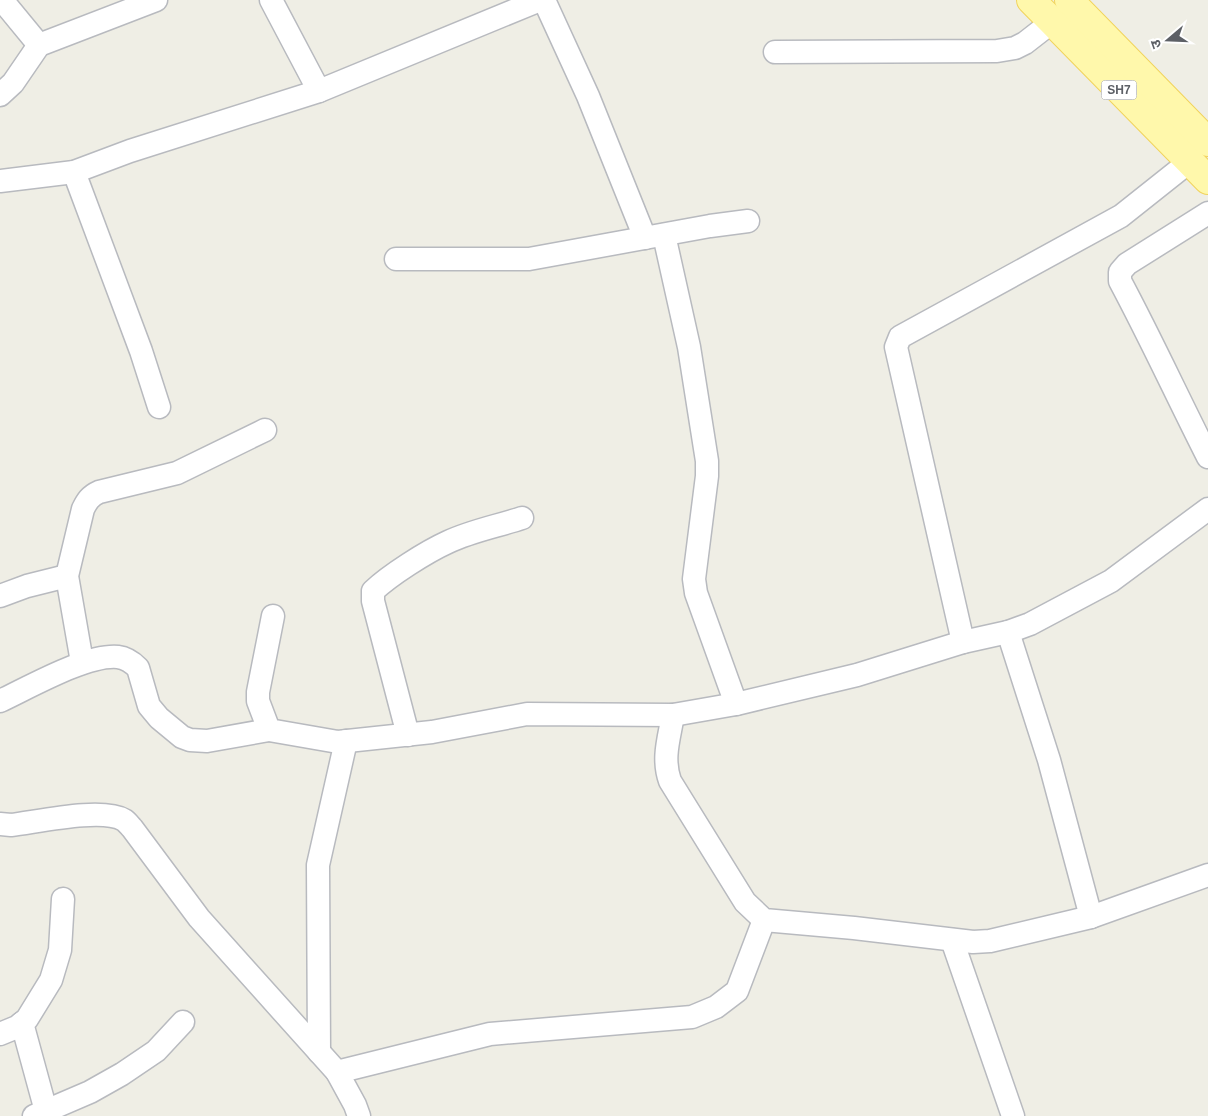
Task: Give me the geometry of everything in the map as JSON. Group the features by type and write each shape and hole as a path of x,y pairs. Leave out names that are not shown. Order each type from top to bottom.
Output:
{"main road":[{"name":"SH7","path":"1031,0 1198,171"},
{"name":"SH7","path":"1069,0 1208,142"}],"street":[{"path":"2,0 39,45"},
{"path":"0,94 13,83 39,45 156,0"},
{"path":"272,0 319,91"},
{"path":"0,181 74,172 319,91 542,0 655,236 690,347 707,461 707,476 694,579 696,593 736,704"},
{"path":"775,52 997,51 1020,46 1052,22"},
{"path":"962,642 896,342 900,337 1121,216 1198,171"},
{"path":"74,172 141,350 159,407"},
{"path":"1208,213 1127,264 1120,272 1120,281 1161,358 1181,404 1208,457"},
{"path":"396,259 529,259 748,221"},
{"path":"82,662 67,576 83,509 92,495 177,473 265,430"},
{"path":"0,701 82,662 117,657 133,663 138,668 149,706 159,718 182,737 190,740 207,741 269,730 338,742 432,732 527,714 673,715 736,704 857,675 962,642 1008,632 1030,624 1111,581 1208,509"},
{"path":"408,735 373,601 373,591 449,541 522,518"},
{"path":"0,596 27,586 67,576"},
{"path":"269,730 258,701 258,692 273,616"},
{"path":"1008,632 1050,760 1091,917"},
{"path":"673,715 665,759 670,781 745,902 764,920 854,928 972,942 990,941 1091,917 1208,875"},
{"path":"319,1052 318,865 346,741"},
{"path":"0,824 10,825 91,814 111,816 123,820 132,828 205,925 337,1072 359,1116"},
{"path":"0,1034 27,1019 51,980 60,950 63,899"},
{"path":"337,1072 490,1034 692,1017 716,1007 737,991 764,920"},
{"path":"952,940 1013,1116"},
{"path":"22,1023 40,1113 90,1092 122,1074 156,1051 183,1022"}]}
